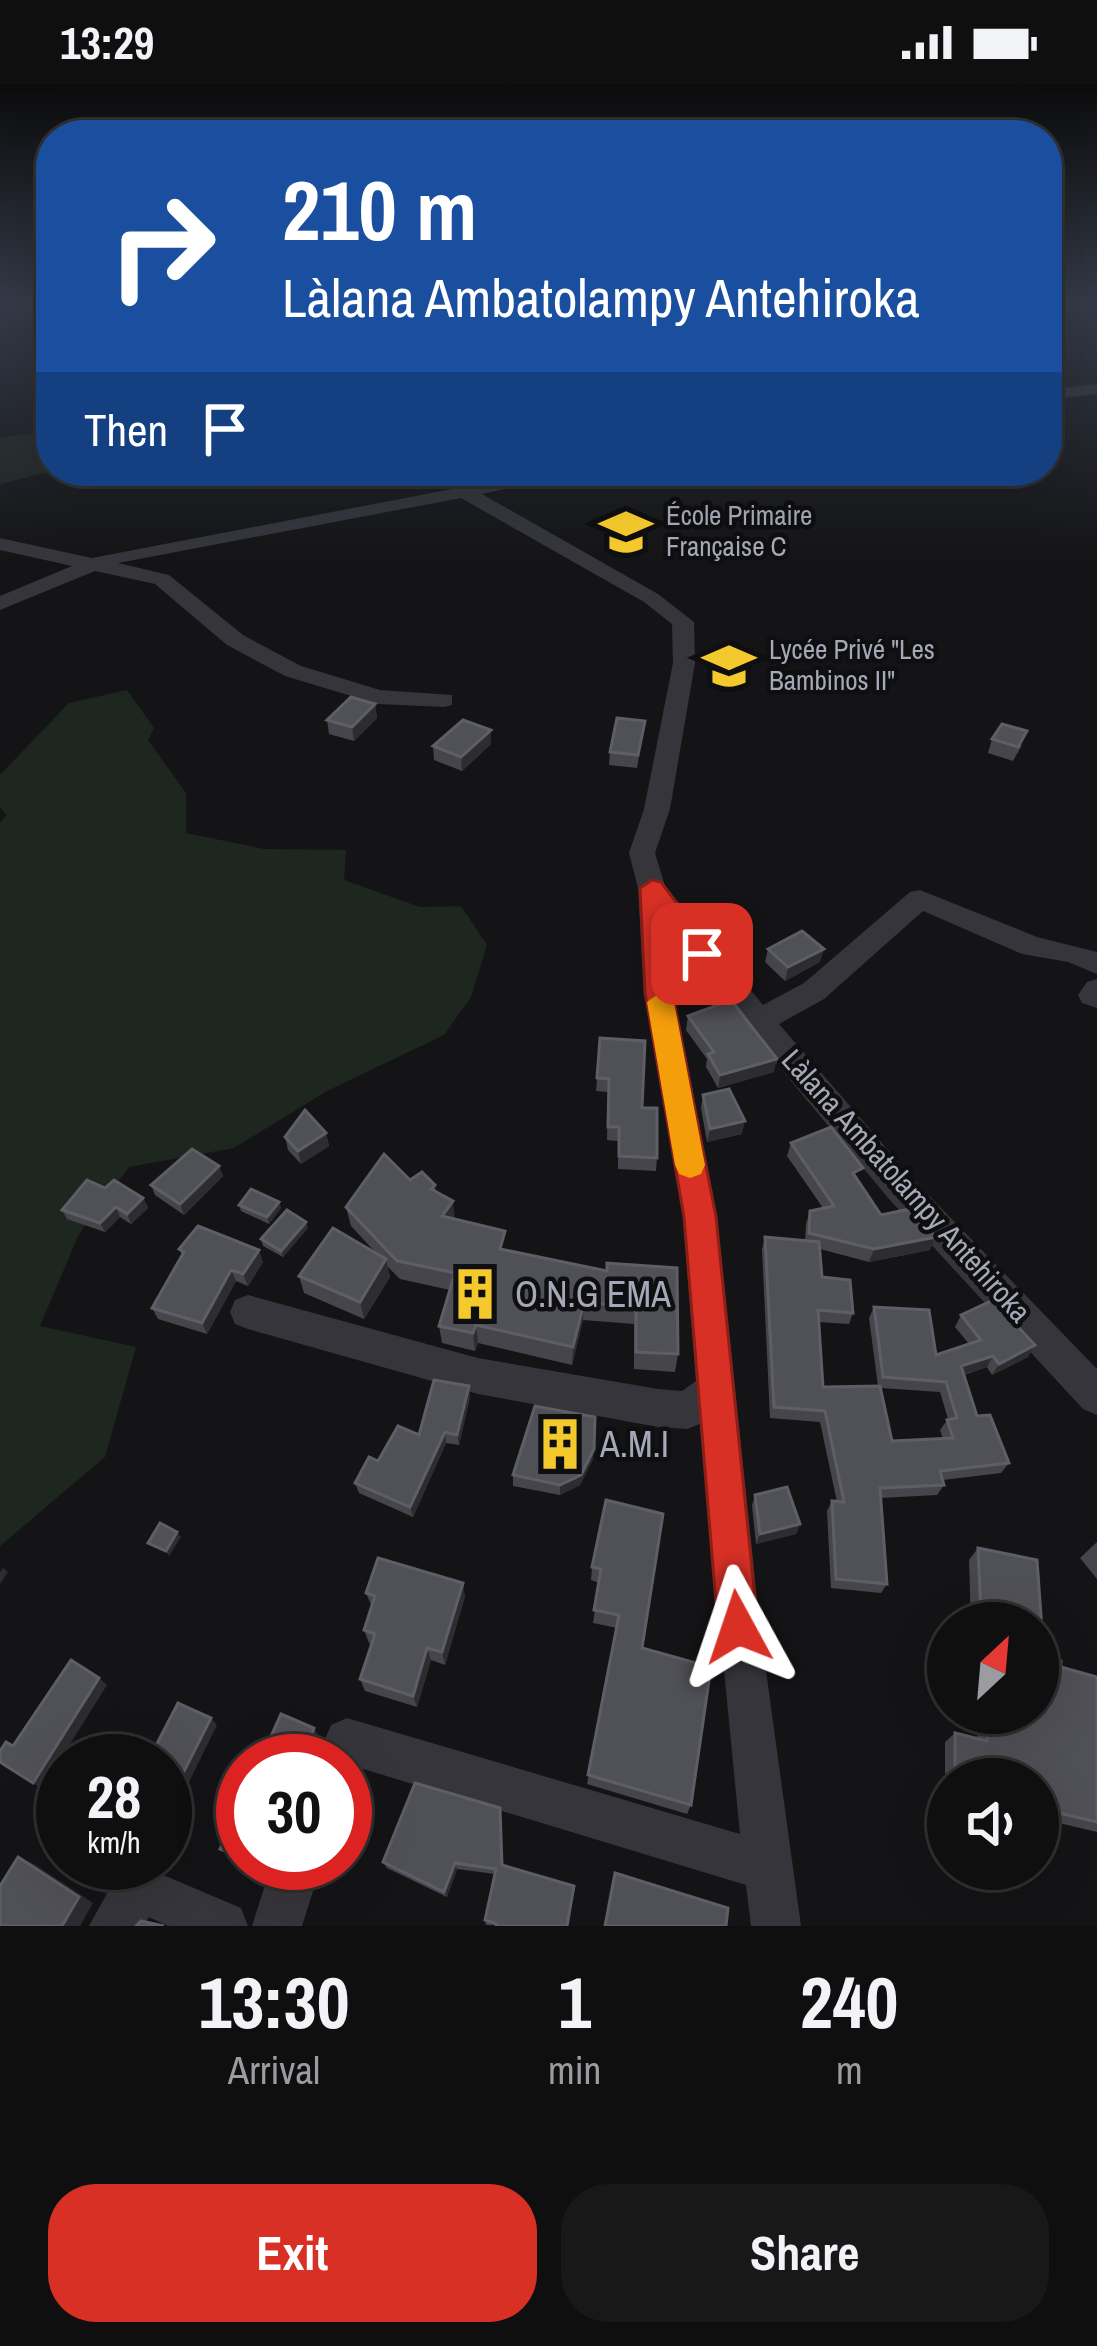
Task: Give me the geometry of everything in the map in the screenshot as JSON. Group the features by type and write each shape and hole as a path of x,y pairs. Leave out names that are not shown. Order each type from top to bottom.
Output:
{"street":[{"path":"1062,393 1097,389"},
{"path":"0,604 95,563 469,486"},
{"path":"461,490 651,598 683,622 684,663 656,809 642,854 652,888 659,992 700,1217 738,1627 776,1926"},
{"path":"0,544 162,579 235,640 293,670 378,697 444,700"},
{"name":"Làlana Ambatolampy Antehiroka","path":"652,888 679,927 901,1189 1097,1396"},
{"path":"760,1020 814,991 920,899 1032,947 1074,953 1097,964"},
{"path":"248,1312 478,1376 658,1408 688,1410 716,1389"},
{"path":"372,1749 681,1837 769,1867"},
{"path":"114,1926 139,1886 223,1926"},
{"path":"277,1926 288,1890"}],"shaded area":[{"path":"36,433 36,475 0,484 0,438"},
{"path":"127,690 154,728 148,740 186,793 186,833 264,849 346,850 344,880 420,907 461,906 487,945 471,997 444,1035 327,1091 234,1148 129,1167 79,1234 40,1326 136,1347 105,1457 0,1546 0,823 7,815 0,807 0,775 69,703"}],"building":[{"path":"351,697 375,704 352,727 327,720"},
{"path":"617,718 645,721 638,755 610,752"},
{"path":"463,720 491,730 461,757 433,746"},
{"path":"1002,724 1027,731 1018,747 992,739"},
{"path":"802,931 824,949 788,967 768,949"},
{"path":"731,1000 777,1059 720,1075 708,1054 714,1052 688,1016"},
{"path":"600,1038 645,1041 642,1108 657,1108 657,1158 619,1156 619,1127 608,1127 609,1079 597,1078"},
{"path":"729,1089 745,1121 710,1129 703,1095"},
{"path":"305,1110 326,1133 298,1151 285,1137"},
{"path":"831,1127 863,1168 853,1173 881,1215 910,1209 936,1237 874,1249 809,1233 810,1211 834,1206 791,1143"},
{"path":"192,1149 219,1166 180,1204 151,1185"},
{"path":"384,1154 410,1180 422,1172 435,1185 431,1189 453,1201 442,1216 505,1231 500,1249 607,1271 607,1263 677,1268 678,1354 636,1352 636,1306 584,1303 573,1347 476,1325 473,1333 439,1326 455,1273 397,1261 346,1207"},
{"path":"87,1180 105,1188 114,1180 143,1198 127,1214 116,1207 100,1223 62,1210"},
{"path":"251,1189 279,1202 267,1217 239,1205"},
{"path":"287,1210 306,1222 281,1251 261,1239"},
{"path":"198,1226 259,1250 243,1274 231,1270 202,1323 152,1308 184,1252 179,1249"},
{"path":"333,1228 386,1259 360,1302 299,1276"},
{"path":"765,1237 819,1242 822,1277 850,1280 853,1313 818,1310 823,1387 880,1386 892,1441 953,1438 947,1420 957,1418 946,1382 883,1377 874,1307 929,1310 936,1355 981,1340 961,1315 993,1300 1035,1345 999,1364 993,1356 961,1366 977,1416 990,1415 1009,1463 940,1471 944,1485 880,1488 887,1584 836,1579 832,1501 844,1502 825,1411 774,1407"},
{"path":"434,1380 469,1386 457,1435 445,1432 410,1507 355,1483 369,1457 378,1461 398,1426 419,1435"},
{"name":"A.M.I","path":"535,1406 595,1417 594,1449 581,1475 560,1485 513,1475"},
{"path":"787,1487 800,1524 760,1534 755,1495"},
{"path":"606,1500 663,1514 642,1648 711,1667 691,1805 588,1775 619,1615 594,1610 601,1569 592,1567"},
{"path":"160,1523 177,1532 166,1551 148,1543"},
{"path":"978,1548 1037,1560 1040,1602 980,1602"},
{"path":"378,1558 463,1583 442,1652 427,1648 413,1696 360,1679 375,1634 364,1630 375,1596 366,1593"},
{"path":"71,1660 99,1678 64,1734 36,1734 33,1783 0,1762 6,1742 13,1746"},
{"path":"1059,1661 1061,1667 1097,1677 1097,1822 1059,1813 1059,1758 955,1758 955,1734 987,1741 987,1734 1059,1734"},
{"path":"178,1703 211,1718 192,1756 192,1734 162,1734"},
{"path":"281,1714 314,1728 312,1734 272,1734"},
{"path":"415,1783 500,1808 502,1865 574,1886 567,1926 496,1926 485,1920 496,1869 455,1863 444,1892 383,1862"},
{"path":"18,1857 36,1869 36,1890 68,1890 79,1897 62,1926 0,1926 0,1886"},
{"path":"615,1873 728,1908 726,1926 605,1926"}],"slow traffic":[{"path":"661,1002 690,1165"}],"place":[{"name":"École Primaire Française C","path":"626,532"},
{"name":"Lycée Privé \"Les Bambinos II\"","path":"729,666"},
{"name":"O.N.G EMA","path":"475,1294"},
{"name":"A.M.I","path":"560,1444"}],"route":[{"path":"702,954 652,888 659,992 700,1217 738,1627"}]}
